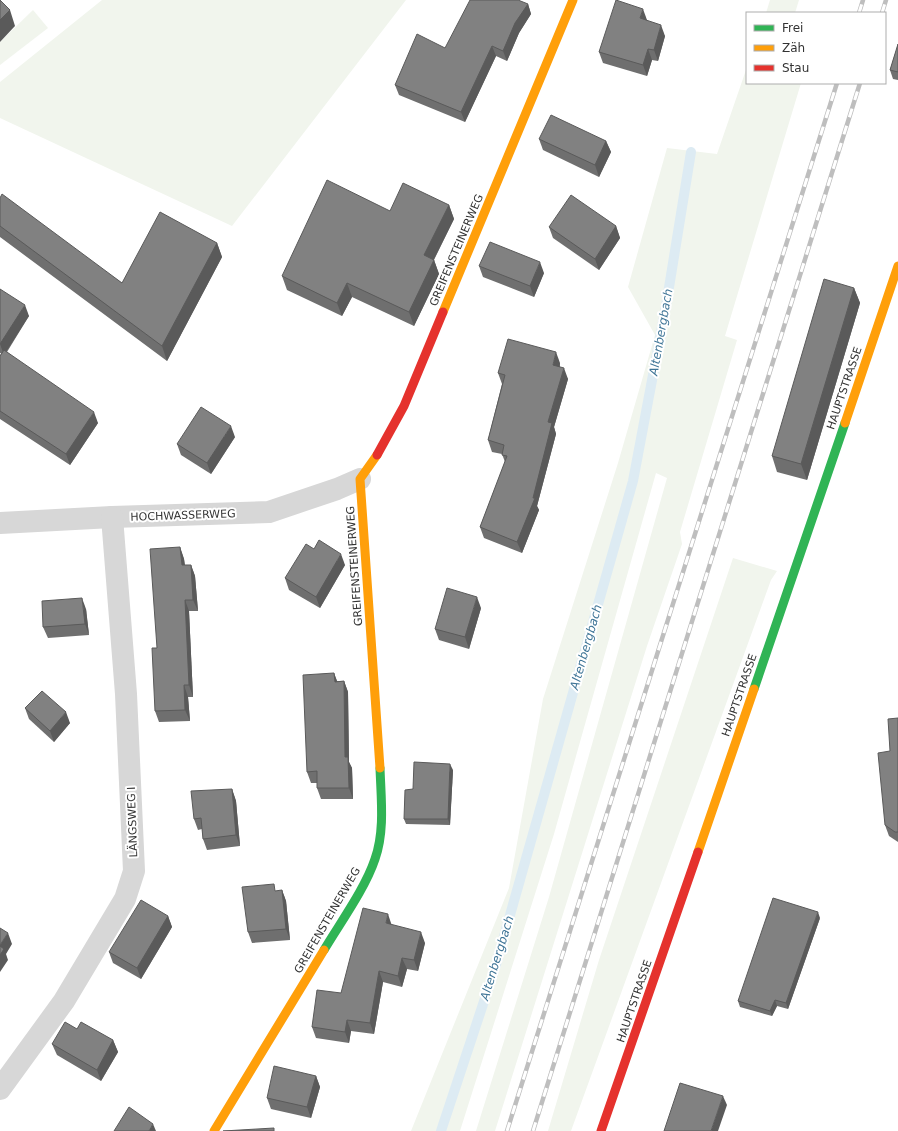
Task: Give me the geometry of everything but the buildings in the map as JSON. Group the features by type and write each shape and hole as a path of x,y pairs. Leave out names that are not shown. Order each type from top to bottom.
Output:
{"street":[{"name":"GREIFENSTEINERWEG","path":"214,1131 359,892 376,854 381,818 380,753 360,479 380,450 404,406 573,0"},
{"name":"HAUPTSTRASSE","path":"601,1131 664,952 898,266"},
{"name":"HOCHWASSERWEG","path":"0,523 112,517 269,512 337,489 360,479"},
{"name":"LÄNGSWEG I","path":"0,1089 64,1001 125,899 134,871 126,694 112,517"}],"shaded area":[{"path":"102,0 406,0 232,226 0,118 0,82"},
{"path":"770,0 799,0 795,12 766,12"},
{"path":"33,10 48,28 0,65 0,42"},
{"path":"746,70 746,84 801,84 725,336 737,340 680,532 682,544 647,646 495,1131 476,1131 549,897 667,478 656,473 554,834 460,1131 411,1131 509,888 543,699 618,463 655,335 628,287 667,148 717,154"},
{"path":"733,558 777,571 771,580 571,1131 548,1131 599,960"}],"waterway":[{"name":"Altenbergbach","path":"441,1131 495,968 633,481 666,306 691,152"}],"railway":[{"path":"859,12 863,0"},
{"path":"882,12 886,0"},
{"path":"507,1131 837,84"},
{"path":"533,1131 860,84"}],"traffic: fast":[{"path":"754,689 845,423"},
{"path":"324,950 359,894 375,859 381,826 380,768"}],"traffic: slow":[{"path":"443,312 573,0"},
{"path":"845,423 898,266"},
{"path":"377,455 360,479 380,768"},
{"path":"698,852 754,689"},
{"path":"214,1131 324,950"}],"traffic: jam":[{"path":"377,455 404,406 443,312"},
{"path":"601,1131 698,852"}]}
